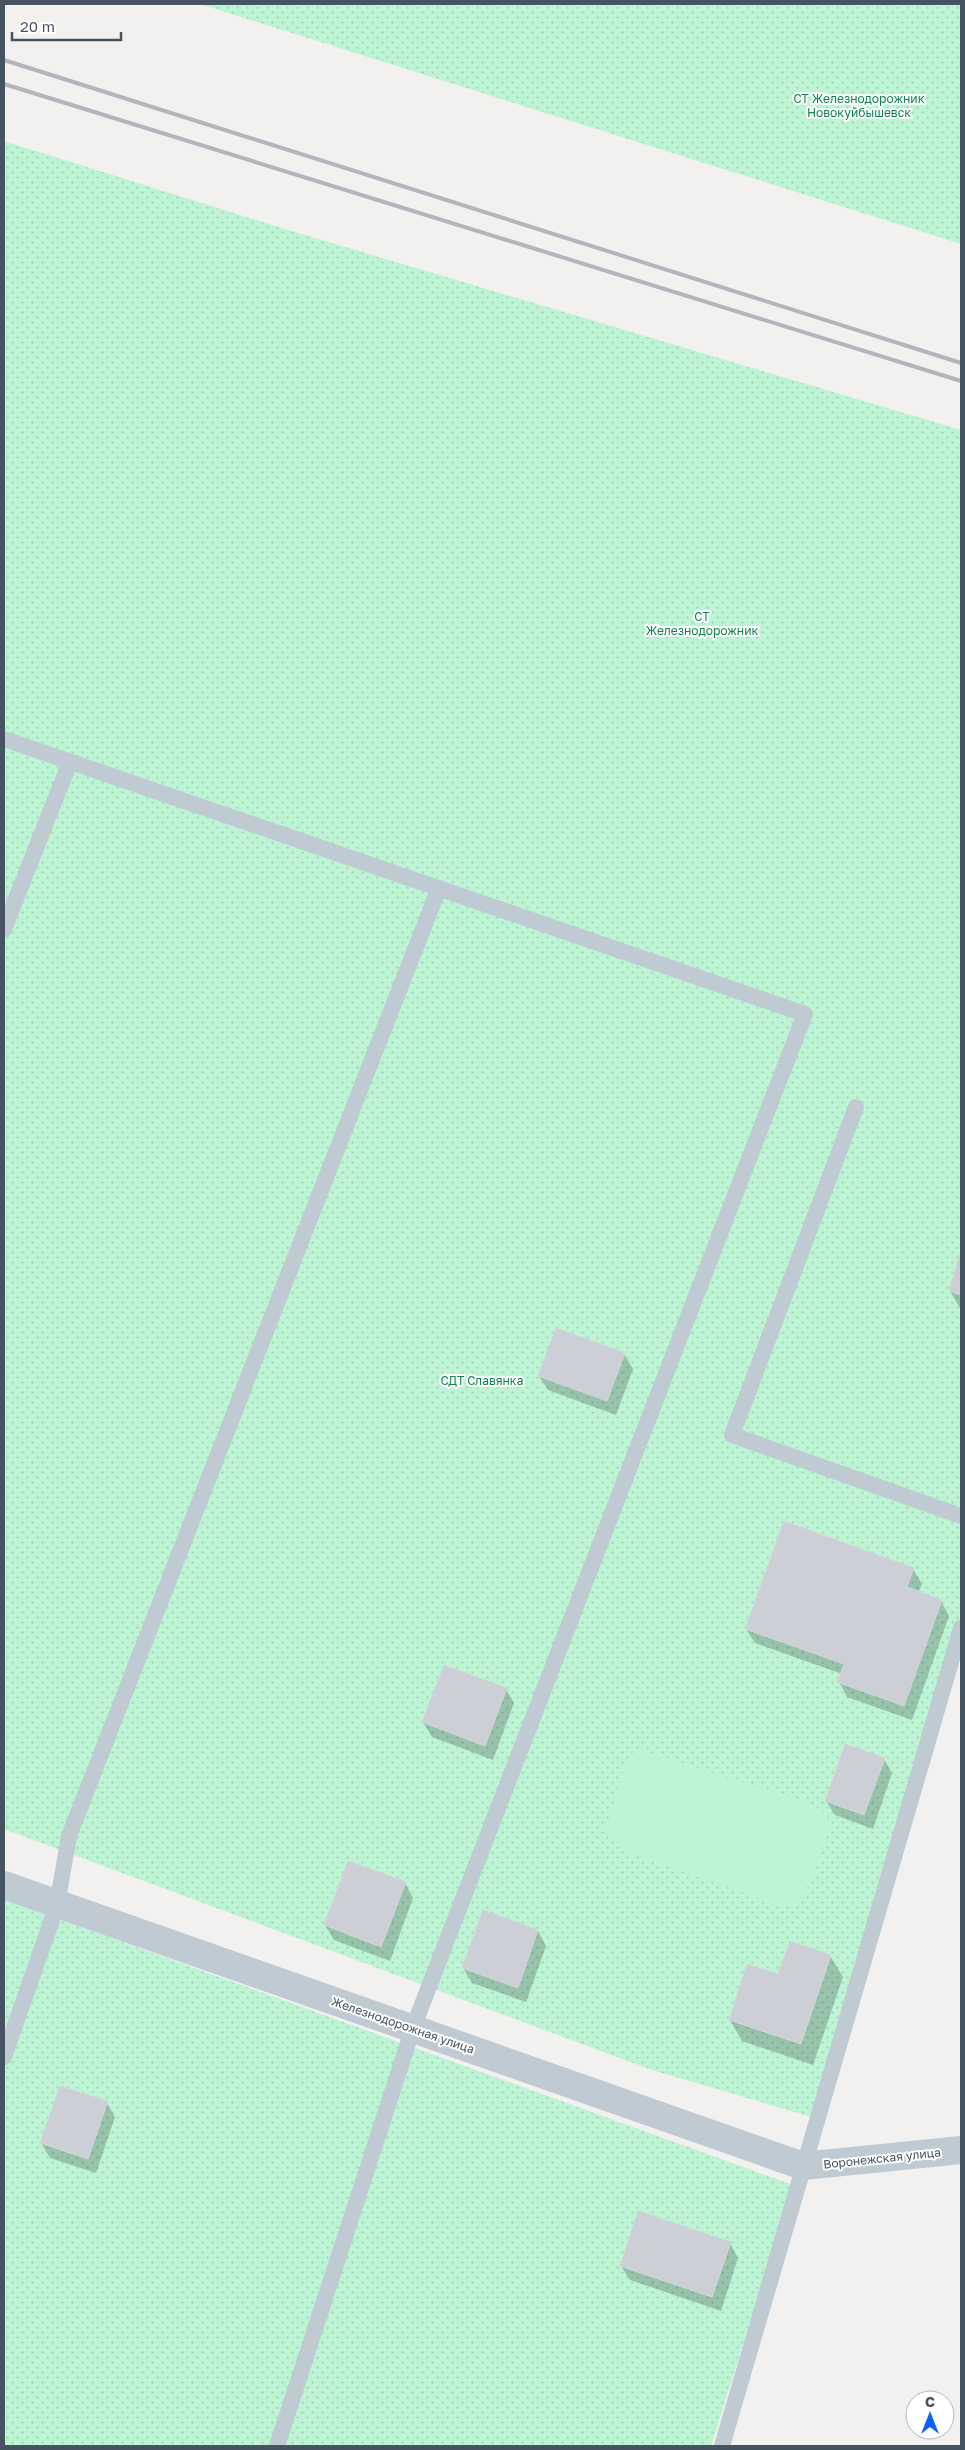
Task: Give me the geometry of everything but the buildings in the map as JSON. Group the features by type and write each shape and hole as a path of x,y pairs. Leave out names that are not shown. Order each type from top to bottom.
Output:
{"street":[{"name":"Железнодорожная улица","path":"4,1885 803,2166"},
{"name":"Воронежская улица","path":"803,2166 961,2150"}],"lane":[{"path":"4,739 805,1014 413,2028 277,2446"},
{"path":"4,929 70,762"},
{"path":"4,2057 57,1905 69,1836 439,888"},
{"path":"856,1107 732,1435 961,1516"},
{"path":"722,2446 961,1628"}],"green space":[{"name":"СТ Железнодорожник Новокуйбышевск","path":"200,4 961,4 961,244"},
{"name":"СДТ Славянка","path":"4,141 285,229 961,430 961,1650 818,2119 652,2070 4,1829"},
{"path":"640,1749 815,1806 827,1816 830,1828 804,1896 795,1904 780,1906 626,1851 609,1838 606,1830 626,1761 632,1753"},
{"path":"4,1899 793,2185 711,2446 4,2446"}],"railway":[{"path":"4,60 961,363"},
{"path":"4,84 961,381"}],"park label":[{"name":"СТ Железнодорожник","path":"702,623"}]}
